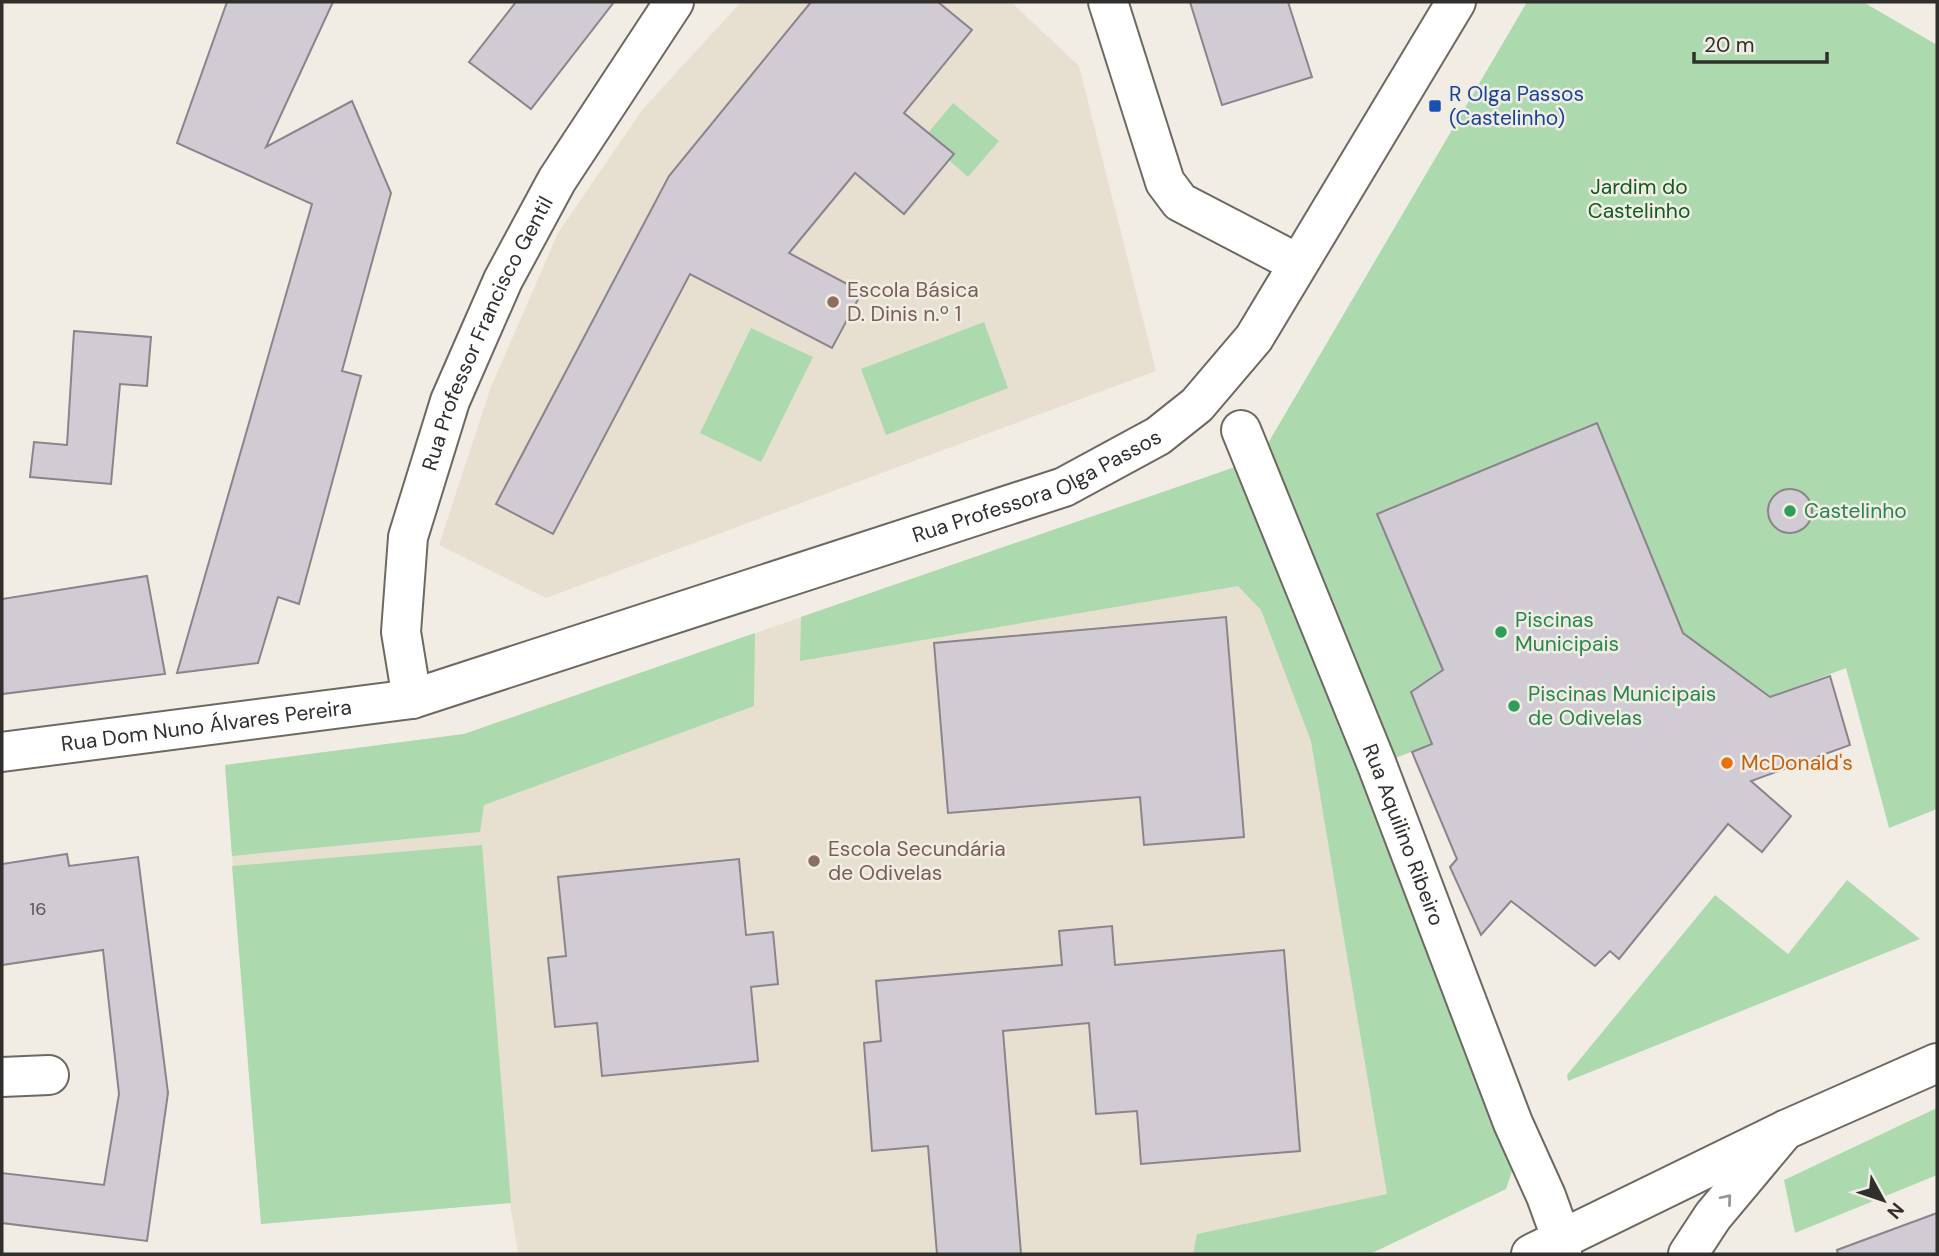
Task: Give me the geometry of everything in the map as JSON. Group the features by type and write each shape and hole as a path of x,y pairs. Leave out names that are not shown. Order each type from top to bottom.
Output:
{"street":[{"name":"Rua Professor Francisco Gentil","path":"412,699 401,632 408,537 450,401 503,280 556,180 674,2"},
{"path":"1108,2 1165,183 1181,202 1297,263"},
{"name":"Rua Professora Olga Passos","path":"412,699 1064,487 1158,436 1197,405 1254,338 1456,2"},
{"name":"Rua Aquilino Ribeiro","path":"1241,430 1367,739 1505,1102 1557,1251"},
{"name":"Rua Dom Nuno Álvares Pereira","path":"2,752 412,699"},
{"path":"1557,1251 1785,1130 1937,1063"},
{"path":"2,1077 49,1075"},
{"path":"1688,1254 1713,1216 1785,1130"}],"shaded area":[{"name":"Escola Básica D. Dinis n.º 1","path":"741,2 1011,2 1079,66 1156,371 546,598 439,545 491,387 558,233 642,110"},
{"name":"Escola Secundária de Odivelas","path":"1241,465 1506,1189 1370,1254 518,1254 510,1203 261,1224 225,765 464,734"}],"green space":[{"name":"Jardim do Castelinho","path":"1527,2 1863,2 1937,45 1937,809 1889,828 1846,668 1770,697 1682,633 1597,423 1378,514 1443,670 1411,692 1432,744 1377,765 1257,462"},
{"path":"953,103 999,141 968,177 949,160 954,154 928,133"},
{"path":"984,322 1008,388 886,435 861,369"},
{"path":"751,328 813,357 761,462 700,433"},
{"path":"1241,465 1515,1162 1506,1189 1370,1254 1193,1254 1197,1234 1387,1194 1311,741 1261,610 1238,586 800,661 801,617"},
{"path":"755,633 754,706 484,805 480,832 232,856 225,765 464,734"},
{"path":"482,845 511,1203 261,1224 232,866"},
{"path":"1847,880 1920,939 1568,1081 1567,1075 1715,895 1788,954"},
{"path":"1937,1108 1937,1175 1795,1233 1784,1180"}],"building":[{"path":"227,2 333,2 266,147 352,101 391,193 342,371 361,376 299,604 278,597 258,663 177,673 312,204 177,143"},
{"path":"516,2 614,2 531,109 469,62"},
{"path":"811,2 938,2 972,30 904,113 954,154 904,214 855,173 789,253 862,292 832,348 690,274 553,534 496,504 669,176"},
{"path":"1190,2 1288,2 1312,77 1222,105"},
{"path":"74,331 151,337 147,386 120,384 111,484 30,477 34,442 67,445"},
{"name":"Piscinas Municipais de Odivelas","path":"1597,423 1683,633 1770,697 1830,676 1850,745 1751,781 1791,816 1762,852 1728,824 1619,959 1610,951 1595,966 1511,901 1481,935 1450,867 1457,859 1412,752 1432,744 1411,692 1443,670 1377,514"},
{"name":"Castelinho","path":"1790,489 1799,490 1806,495 1811,502 1811,520 1806,527 1799,532 1790,533 1781,532 1774,527 1769,520 1768,511 1769,502 1774,495 1781,490"},
{"path":"147,576 165,674 2,694 2,599"},
{"path":"1226,617 1244,837 1144,845 1140,797 948,813 934,643"},
{"path":"67,854 69,866 138,857 168,1093 147,1241 2,1223 2,1173 104,1185 119,1094 103,950 2,965 2,864"},
{"path":"739,859 746,935 773,932 778,984 751,987 758,1061 602,1076 597,1023 555,1027 548,958 566,956 558,877"},
{"path":"1112,926 1115,965 1284,950 1300,1151 1141,1164 1137,1111 1096,1114 1089,1023 1003,1031 1021,1254 937,1254 928,1146 872,1151 864,1043 881,1041 876,981 1062,965 1059,931"},
{"path":"1937,1213 1937,1254 1838,1254 1837,1250"}],"place":[{"name":"R Olga Passos (Castelinho)","path":"1435,106"},
{"name":"Escola Básica D. Dinis n.º 1","path":"833,302"},
{"name":"Castelinho","path":"1790,511"},
{"name":"Piscinas Municipais","path":"1501,632"},
{"name":"Piscinas Municipais de Odivelas","path":"1514,706"},
{"name":"McDonald's","path":"1727,763"},
{"name":"Escola Secundária de Odivelas","path":"814,861"}]}
